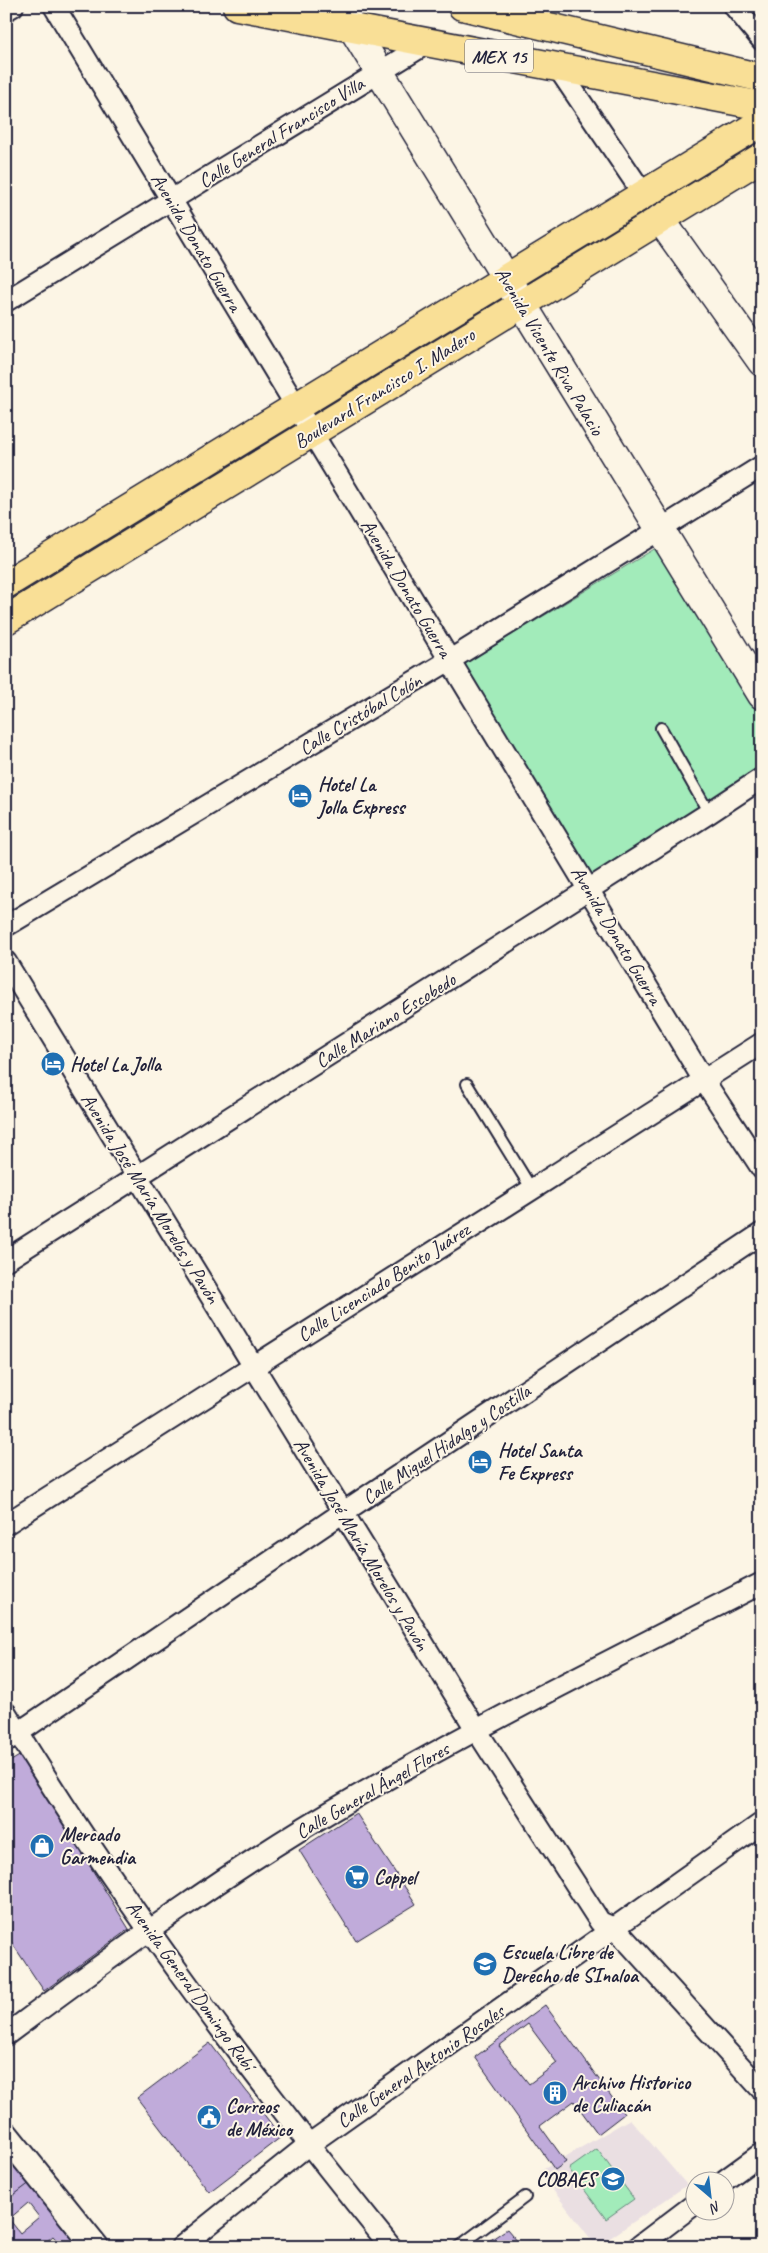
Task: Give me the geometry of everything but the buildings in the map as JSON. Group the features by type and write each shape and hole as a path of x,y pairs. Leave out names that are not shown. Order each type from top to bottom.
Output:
{"main road":[{"name":"MEX 15","path":"237,6 346,17 429,42 762,106"},
{"name":"MEX 15","path":"475,7 762,78"},
{"name":"Avenida Vicente Riva Palacio","path":"346,17 762,695"},
{"name":"Boulevard Francisco I. Madero","path":"6,584 762,122"},
{"name":"Boulevard Francisco I. Madero","path":"6,620 762,157"},
{"path":"660,219 762,362"}],"street":[{"path":"6,10 13,6"},
{"name":"Avenida Donato Guerra","path":"54,6 703,1079 762,1169"},
{"path":"734,6 762,40"},
{"name":"Calle General Francisco Villa","path":"6,301 429,42"},
{"path":"558,68 644,195"},
{"name":"Calle Cristóbal Colón","path":"6,926 450,660 762,466"},
{"name":"Calle Mariano Escobedo","path":"6,1260 590,890 762,778"},
{"name":"Avenida José María Morelos y Pavón","path":"6,962 136,1177 254,1364 342,1513 477,1731 600,1922 616,1929 762,2090"},
{"name":"Calle Licenciado Benito Juárez","path":"6,1524 254,1364 762,1043"},
{"name":"Calle Miguel Hidalgo y Costilla","path":"12,1737 342,1513 762,1233"},
{"name":"Calle General Ángel Flores","path":"6,2035 149,1929 232,1872 353,1798 477,1731 762,1583"},
{"name":"Avenida General Domingo Rubí","path":"6,1713 12,1737 62,1802 149,1929 308,2145 391,2247"},
{"name":"Calle General Antonio Rosales","path":"181,2247 308,2145 616,1929 762,1823"},
{"path":"6,2135 96,2247"},
{"path":"736,2172 762,2152"},
{"path":"638,2247 686,2211"}],"lane":[{"path":"661,728 709,813"},
{"path":"467,1084 531,1188"},
{"path":"458,2247 525,2197"}],"shaded area":[{"name":"COBAES","path":"630,2119 686,2186 597,2247 539,2172"}],"green space":[{"path":"656,548 762,707 762,768 592,878 464,664"},
{"path":"597,2149 634,2199 606,2219 569,2169"}],"place":[{"name":"Hotel La Jolla Express","path":"300,796"},
{"name":"Hotel La Jolla","path":"53,1064"},
{"name":"Hotel Santa Fe Express","path":"480,1462"},
{"name":"Mercado Garmendia","path":"42,1846"},
{"name":"Coppel","path":"357,1877"},
{"name":"Escuela Libre de Derecho de SInaloa","path":"485,1964"},
{"name":"Archivo Historico de Culiacán","path":"555,2093"},
{"name":"Correos de México","path":"209,2117"},
{"name":"COBAES","path":"613,2179"}]}
